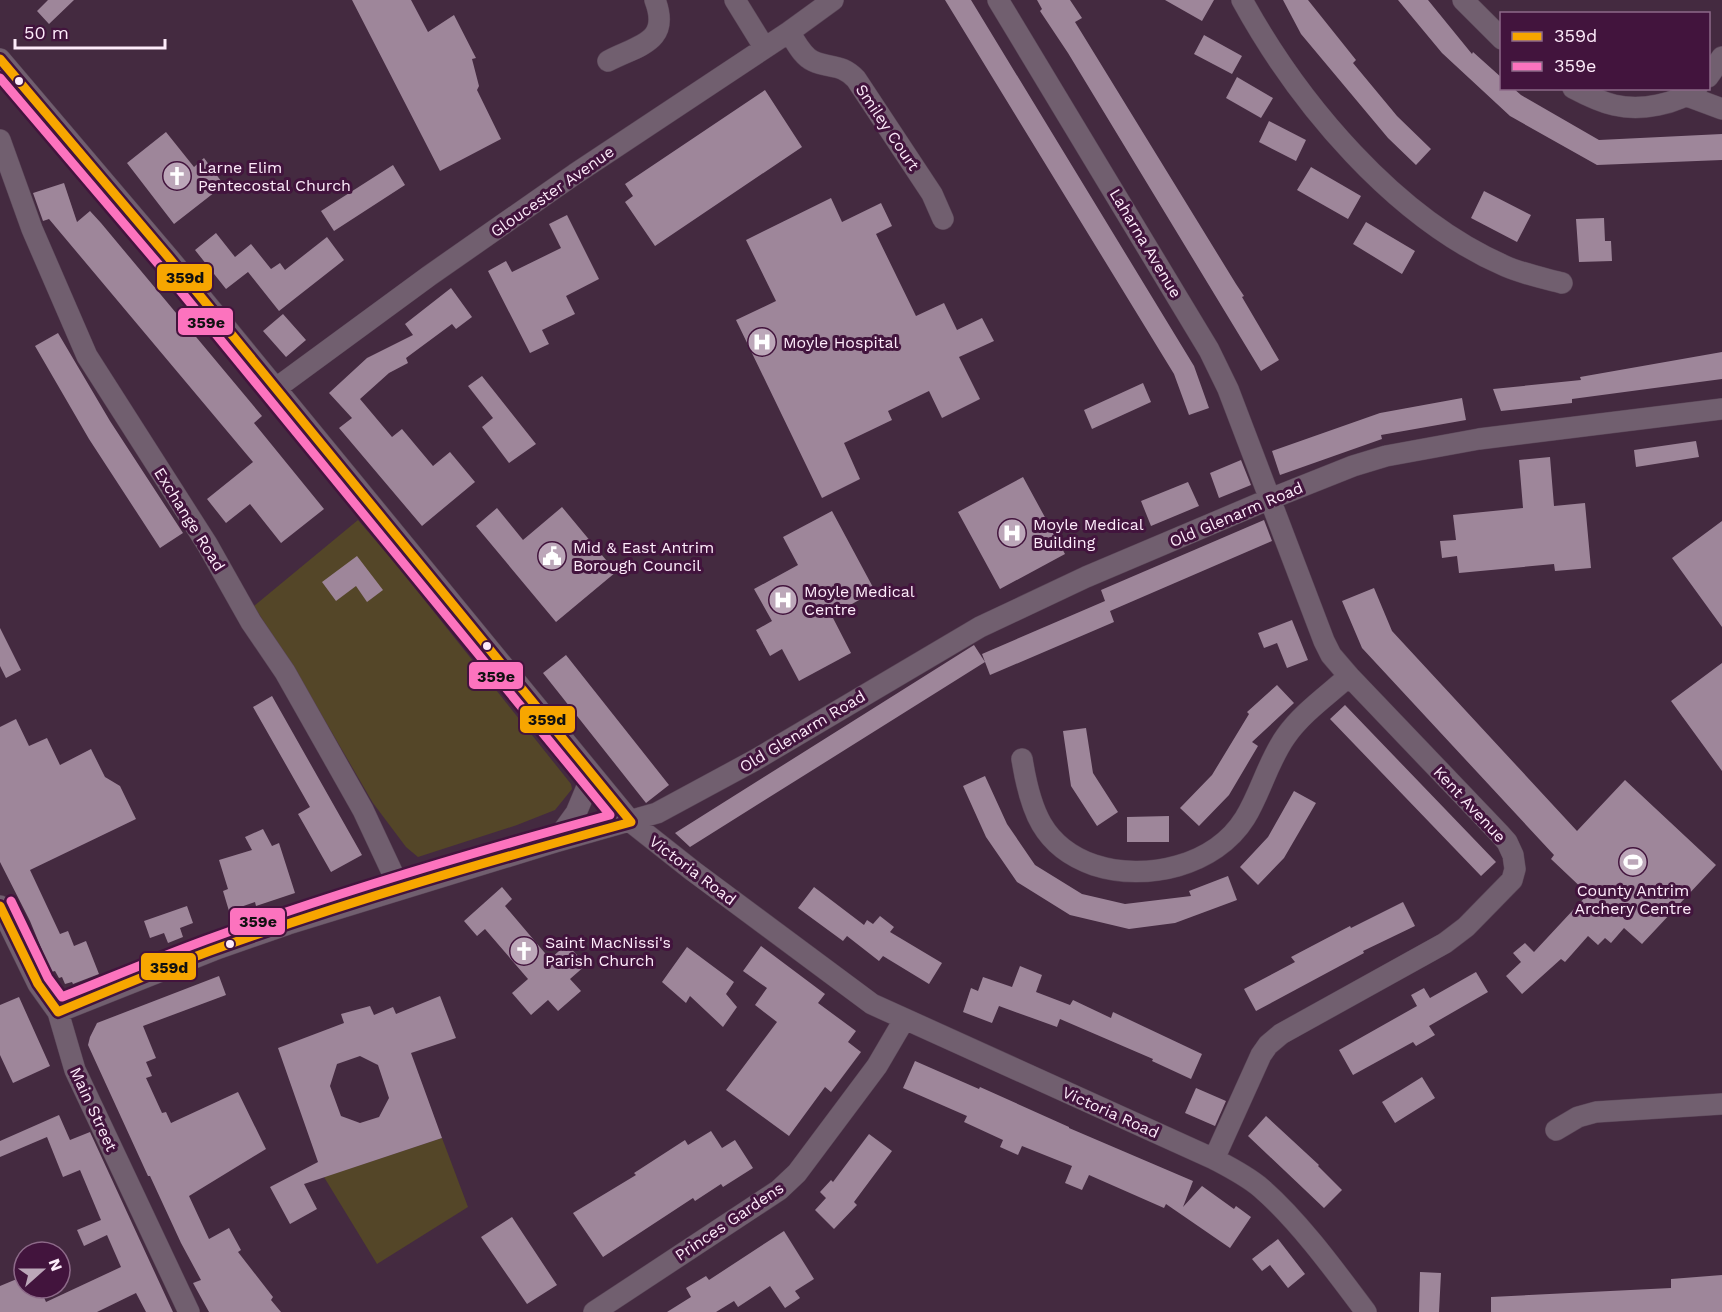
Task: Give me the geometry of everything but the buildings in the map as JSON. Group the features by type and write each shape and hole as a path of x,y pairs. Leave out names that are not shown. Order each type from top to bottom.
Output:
{"street":[{"path":"609,61 647,42 657,34 661,19 655,0"},
{"path":"735,0 764,47"},
{"name":"Gloucester Avenue","path":"275,389 575,174 789,32 833,0"},
{"name":"Laharna Avenue","path":"998,0 1209,350 1228,388 1270,499"},
{"path":"1242,0 1263,38 1295,84 1347,146 1387,186 1434,225 1483,255 1534,276 1562,283"},
{"path":"1463,0 1500,37"},
{"name":"Smiley Court","path":"789,32 812,61 845,69 856,79 932,194 943,219"},
{"path":"1710,74 1722,57"},
{"name":"Victoria Road","path":"0,59 169,258 631,822 872,1004 1214,1159 1242,1174 1277,1203 1335,1271 1366,1312"},
{"path":"1577,90 1613,106 1633,109 1670,103 1692,92 1722,109"},
{"name":"Exchange Road","path":"0,140 32,229 87,356 207,544 251,622 285,672 363,810 400,889"},
{"name":"Old Glenarm Road","path":"58,1012 230,944 400,889 657,813 755,760 980,627 1086,577 1353,466 1417,450 1495,436 1722,409"},
{"name":"Kent Avenue","path":"1214,1159 1261,1055 1268,1045 1281,1034 1457,935 1510,884 1514,873 1513,855 1507,842 1331,655 1270,499"},
{"path":"1022,759 1028,790 1039,821 1053,840 1066,851 1091,864 1116,870 1140,872 1188,863 1208,853 1234,831 1248,812 1287,735 1349,676"},
{"path":"555,842 576,813 592,775"},
{"name":"Main Street","path":"0,906 38,984 58,1012 75,1070 189,1312"},
{"name":"Princes Gardens","path":"594,1312 785,1184 797,1173 878,1065 904,1020"},
{"path":"1556,1130 1578,1117 1596,1112 1722,1104"}],"shaded area":[{"path":"358,520 571,784 572,789 555,810 517,825 418,857 406,847 373,803 313,700 254,606"},
{"path":"442,1138 468,1207 377,1264 324,1177"}],"transit line":[{"name":"359d","path":"0,59 169,258 631,822 314,915 191,958 58,1012 38,984 0,906"},
{"name":"359e","path":"0,78 160,266 610,815 457,858 306,905 188,947 62,997 48,978 11,901"}],"place":[{"name":"Larne Elim Pentecostal Church","path":"177,176"},
{"name":"Moyle Hospital","path":"762,342"},
{"name":"Moyle Medical Building","path":"1012,533"},
{"name":"Mid & East Antrim Borough Council","path":"552,556"},
{"name":"Moyle Medical Centre","path":"783,600"},
{"name":"County Antrim Archery Centre","path":"1633,862"},
{"name":"Saint MacNissi's Parish Church","path":"524,951"}]}
